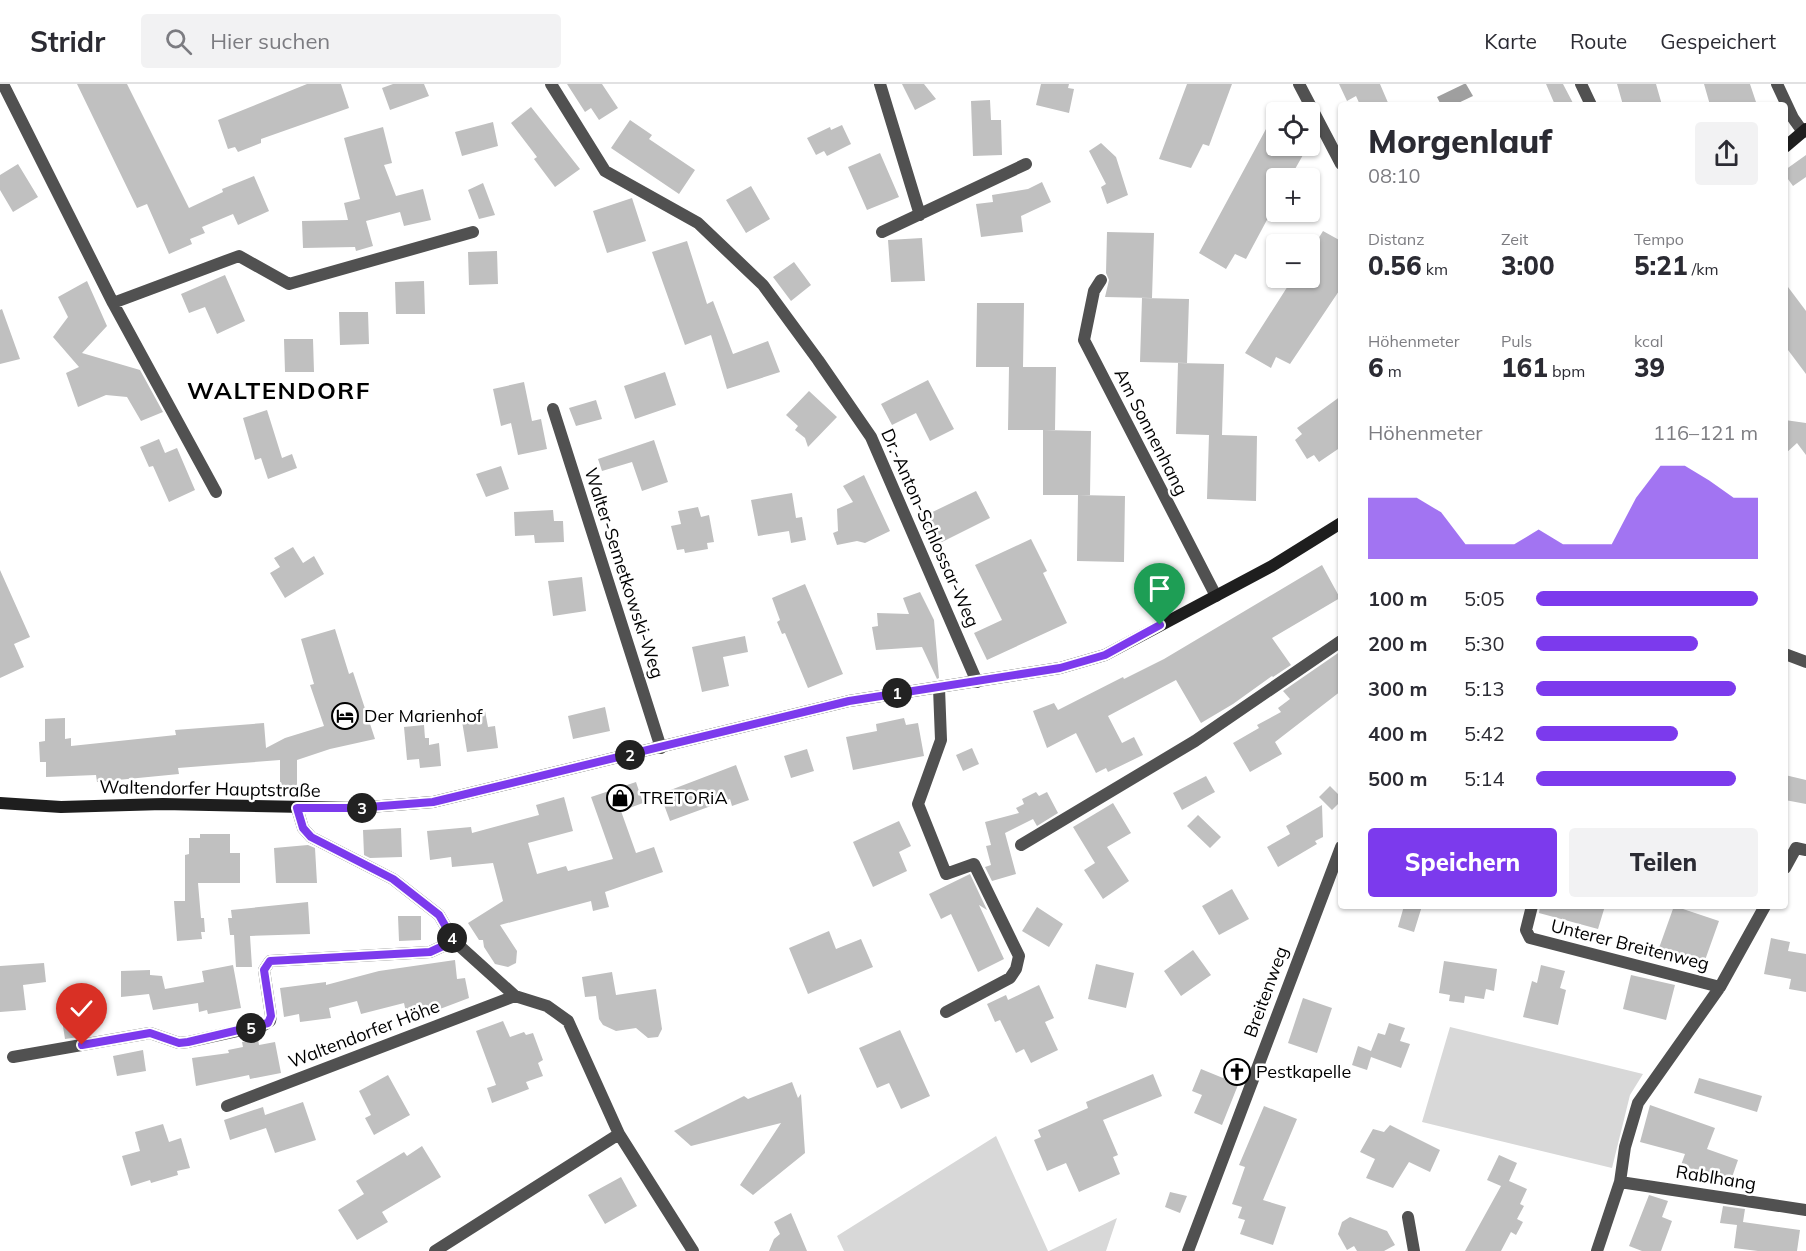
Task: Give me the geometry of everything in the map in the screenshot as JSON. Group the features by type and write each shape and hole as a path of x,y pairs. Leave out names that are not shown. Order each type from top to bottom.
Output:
{"main road":[{"path":"1788,144 1804,131"},
{"name":"Waltendorfer Hauptstraße","path":"0,803 61,807 163,804 356,808 433,802 849,701 1060,668 1105,655 1272,566 1338,525"}],"street":[{"path":"3,84 113,303 216,492"},
{"name":"Dr.-Anton-Schlossar-Weg","path":"551,84 605,171 698,223 763,285 818,360 871,437 977,682"},
{"path":"880,84 920,215"},
{"path":"1299,84 1338,158"},
{"path":"1581,84 1590,102"},
{"path":"1777,84 1785,102"},
{"path":"1788,109 1792,118 1804,131"},
{"path":"882,232 1026,164"},
{"path":"113,303 239,256 289,284 473,231"},
{"name":"Am Sonnenhang","path":"1101,280 1094,291 1084,340 1216,596"},
{"name":"Walter-Semetkowski-Weg","path":"553,409 661,748"},
{"path":"1021,845 1195,741 1338,643"},
{"path":"1788,655 1806,662"},
{"path":"939,688 940,740 918,804 946,874 974,864 1019,957 1016,969 1010,978 946,1012"},
{"path":"297,808 303,828 311,837 393,879 439,915 454,941 515,996 547,1006 568,1021 619,1134 693,1251"},
{"path":"1788,854 1796,848 1806,850"},
{"name":"Breitenweg","path":"1188,1251 1338,855"},
{"name":"Unterer Breitenweg","path":"1531,909 1526,930 1530,939 1720,987"},
{"name":"Unterer Breitenweg","path":"1597,1251 1620,1182 1625,1147 1638,1103 1720,987 1763,909"},
{"path":"13,1057 150,1033 179,1043 188,1042 264,1025 270,1021 271,1016 264,970 270,961 430,952 454,941"},
{"name":"Waltendorfer Höhe","path":"227,1106 515,996"},
{"path":"435,1251 619,1134"},
{"name":"Rablhang","path":"1620,1182 1806,1210"},
{"path":"1408,1217 1414,1251"}],"shaded area":[{"path":"1464,84 1473,96 1460,102 1440,102 1437,97"},
{"path":"1450,1027 1643,1074 1630,1095 1612,1168 1422,1122"},
{"path":"996,1136 1048,1251 844,1251 837,1236"},
{"path":"1117,1218 1106,1251 1049,1251"}],"building":[{"path":"77,84 127,84 189,208 223,192 222,189 254,176 269,211 238,225 233,214 202,227 205,233 190,239 192,244 169,254 147,204 137,208"},
{"path":"307,84 341,84 349,108 261,139 261,143 238,152 235,147 228,149 218,120"},
{"path":"393,84 424,84 429,96 390,110 382,88"},
{"path":"567,84 602,84 618,108 599,120 591,108 585,112"},
{"path":"902,84 924,84 936,99 915,110"},
{"path":"1041,84 1069,84 1068,88 1074,89 1069,113 1036,105"},
{"path":"1187,84 1232,84 1209,146 1203,144 1191,168 1159,159"},
{"path":"1339,84 1380,84 1388,102 1359,102 1356,96 1347,101"},
{"path":"1546,84 1563,84 1572,102 1554,102"},
{"path":"1617,84 1656,84 1661,102 1622,102"},
{"path":"1704,84 1750,84 1756,102 1709,102"},
{"path":"990,100 991,120 1001,120 1002,155 973,156 971,101"},
{"path":"531,107 580,169 555,187 534,159 537,157 511,123"},
{"path":"630,120 652,135 649,139 695,170 679,194 611,148"},
{"path":"493,122 498,146 462,156 455,132"},
{"path":"842,125 851,144 827,156 824,151 816,155 807,138 830,127 831,130"},
{"path":"383,127 392,163 384,165 396,196 423,189 431,220 404,226 400,212 366,221 373,246 356,251 355,247 303,248 302,221 348,220 344,203 360,199 344,138"},
{"path":"1266,129 1266,156 1302,156 1296,168 1266,168 1266,222 1246,259 1235,254 1226,269 1199,253"},
{"path":"1101,143 1116,157 1128,195 1107,204 1101,187 1106,184 1089,151"},
{"path":"880,153 899,197 867,210 848,167"},
{"path":"1806,155 1806,177 1793,186 1788,179 1788,168"},
{"path":"18,164 38,197 13,212 0,190 0,175"},
{"path":"1042,182 1051,202 1021,216 1023,232 981,237 976,204 993,202 992,195 1028,189"},
{"path":"483,183 495,215 479,219 468,190"},
{"path":"751,186 770,219 746,233 726,200"},
{"path":"632,198 646,241 607,253 593,211"},
{"path":"1323,231 1338,239 1338,292 1290,364 1276,357 1271,368 1245,353 1287,288 1320,288 1320,236"},
{"path":"1107,232 1154,233 1152,298 1105,297 1109,280 1106,273"},
{"path":"922,238 925,281 891,282 888,240"},
{"path":"687,241 707,304 713,301 733,354 768,341 780,372 727,389 711,335 685,345 652,252"},
{"path":"497,251 498,284 469,285 468,252"},
{"path":"794,262 811,285 791,301 773,277"},
{"path":"225,275 245,321 217,334 205,307 189,313 181,294"},
{"path":"87,281 107,326 82,353 140,370 163,412 141,421 127,397 106,395 78,407 66,373 79,367 53,337 68,317 58,297"},
{"path":"424,281 425,314 396,314 395,282"},
{"path":"1788,287 1806,311 1806,374 1788,350"},
{"path":"1142,298 1189,299 1187,363 1140,362"},
{"path":"977,303 1024,303 1023,367 1056,367 1055,430 1008,430 1009,367 976,367"},
{"path":"2,309 20,359 0,364 0,310"},
{"path":"339,312 368,312 369,344 340,345"},
{"path":"284,339 313,339 314,372 285,372"},
{"path":"1178,363 1224,364 1222,435 1257,436 1256,501 1207,499 1209,435 1176,434"},
{"path":"665,372 676,405 635,419 624,386"},
{"path":"928,380 954,429 930,441 916,413 892,425 881,404"},
{"path":"524,382 532,421 541,419 547,449 518,455 511,423 501,426 493,389"},
{"path":"809,391 837,417 808,447 805,438 795,430 798,426 786,415"},
{"path":"1338,398 1338,449 1319,462 1314,455 1307,459 1295,440 1302,434 1297,428"},
{"path":"596,400 602,419 576,426 569,408"},
{"path":"267,410 282,458 292,454 297,468 268,479 261,458 255,460 243,418"},
{"path":"1788,420 1806,423 1806,455 1797,443 1788,451"},
{"path":"1043,430 1091,431 1090,495 1043,495"},
{"path":"159,439 165,453 177,448 195,490 169,502 153,466 149,467 140,447"},
{"path":"654,440 668,482 642,491 632,462 602,471 598,459"},
{"path":"501,466 509,489 486,497 476,474"},
{"path":"864,475 890,531 865,543 857,541 837,545 833,533 838,531 837,509 853,502 843,486"},
{"path":"976,491 990,518 932,547 918,519"},
{"path":"792,493 796,518 802,517 806,540 791,543 789,531 758,536 751,500"},
{"path":"1078,495 1125,496 1124,562 1077,561"},
{"path":"698,507 701,517 709,515 714,542 707,543 708,549 685,553 684,549 677,550 671,526 681,524 678,511"},
{"path":"553,510 554,521 563,521 564,542 535,543 534,535 515,536 514,512"},
{"path":"1031,539 1047,571 1043,573 1067,623 987,660 974,633 1002,620 975,565"},
{"path":"293,547 303,563 314,556 324,574 285,598 270,573 280,567 274,558"},
{"path":"1322,565 1338,594 1338,599 1272,638 1291,665 1201,723 1176,680 1108,716 1122,743 1134,737 1143,755 1108,772 1106,768 1096,773 1076,733 1047,748 1033,711 1054,703 1058,710 1164,659"},
{"path":"0,570 30,637 14,644 24,667 0,678"},
{"path":"582,577 586,611 553,616 548,581"},
{"path":"805,584 843,674 808,688 785,633 782,634 777,622 780,620 772,598"},
{"path":"920,592 934,620 939,678 937,679 922,647 876,650 872,627 878,626 877,613 909,614 903,598"},
{"path":"335,629 349,674 353,672 375,739 330,749 297,760 297,787 280,786 280,760 178,768 179,774 97,782 96,775 46,777 46,762 40,762 39,742 45,741 45,719 65,718 65,739 71,738 71,746 176,735 175,730 264,723 266,748 285,738 324,726 310,685 314,684 301,639"},
{"path":"745,636 748,652 723,657 729,686 702,692 692,647"},
{"path":"1338,653 1338,693 1275,742 1282,754 1250,772 1233,743 1259,728 1257,725 1281,712 1278,708 1290,699 1283,691"},
{"path":"605,707 610,731 573,739 568,716"},
{"path":"485,711 488,727 495,726 498,748 467,752 461,715"},
{"path":"904,718 906,725 918,723 924,756 853,770 846,737 877,731 876,724"},
{"path":"424,725 425,738 429,738 429,745 439,743 441,766 420,768 419,759 407,760 404,727"},
{"path":"972,748 979,764 963,771 956,755"},
{"path":"807,749 814,771 791,778 784,756"},
{"path":"736,765 749,800 732,806 730,799 670,821 660,794"},
{"path":"1206,776 1215,792 1182,810 1173,793"},
{"path":"1788,776 1806,780 1806,804 1788,801"},
{"path":"636,782 643,803 621,811 636,853 654,847 663,872 605,892 609,907 593,911 591,901 500,925 517,951 516,963 508,967 495,964 484,947 483,940 479,940 468,923 503,901 493,863 452,867 451,857 430,860 427,831 471,827 472,833 539,815 536,805 564,797 573,831 528,843 537,874 566,866 568,871 613,859 591,797"},
{"path":"1330,786 1338,794 1338,804 1332,810 1319,797"},
{"path":"1036,792 1039,796 1047,792 1058,813 1037,826 1033,819 1005,833 1016,874 992,881 985,867 991,865 986,846 991,845 985,822 1019,813 1016,808 1024,804 1022,799"},
{"path":"1113,803 1131,833 1107,847 1129,881 1103,899 1084,870 1095,863 1073,827"},
{"path":"1322,805 1323,837 1315,841 1317,844 1278,867 1267,847 1290,834 1286,826"},
{"path":"1198,815 1221,837 1210,848 1187,826"},
{"path":"899,821 911,846 899,852 907,871 873,887 853,842"},
{"path":"401,828 402,857 370,858 364,855 363,830"},
{"path":"200,834 230,834 230,853 240,853 240,883 198,883 201,918 204,918 205,932 201,932 202,939 177,941 174,901 185,901 185,855 189,854 189,838 200,838"},
{"path":"308,845 315,848 317,883 276,883 274,848"},
{"path":"970,874 987,910 979,905 1004,959 978,972 951,914 941,919 929,894"},
{"path":"1232,889 1249,919 1219,935 1202,906"},
{"path":"308,902 310,934 250,936 252,967 236,967 234,935 230,935 228,918 232,918 231,910"},
{"path":"1037,907 1063,924 1049,947 1022,931"},
{"path":"1403,909 1421,909 1414,932 1398,927"},
{"path":"1540,909 1604,909 1598,929 1539,913"},
{"path":"1673,909 1683,909 1719,921 1704,963 1659,948"},
{"path":"398,916 421,916 421,940 399,941"},
{"path":"829,931 836,949 861,939 873,967 808,994 789,948"},
{"path":"1771,938 1790,942 1788,951 1806,954 1806,992 1789,989 1791,979 1764,974"},
{"path":"1193,950 1211,975 1181,996 1164,971"},
{"path":"455,960 457,979 465,978 469,998 432,1012 407,1017 404,1003 361,1014 357,1001 329,1008 331,1018 300,1022 299,1014 284,1017 280,988 326,982 326,985 379,971"},
{"path":"1444,961 1497,969 1494,991 1486,989 1484,999 1465,996 1464,1003 1449,1001 1450,995 1439,993"},
{"path":"44,963 46,982 23,985 26,1010 0,1012 0,966"},
{"path":"1096,964 1134,973 1126,1008 1088,999"},
{"path":"233,965 241,1008 208,1014 207,1010 199,1012 198,1003 153,1010 149,994 121,997 121,971 150,970 150,975 162,976 165,989 204,982 202,971"},
{"path":"1541,965 1565,971 1560,988 1566,990 1558,1025 1523,1017 1532,981 1537,983"},
{"path":"612,972 616,995 656,989 662,1029 658,1037 648,1038 636,1028 616,1031 603,1025 599,1019 596,996 585,997 582,977"},
{"path":"1631,975 1675,985 1666,1020 1623,1009"},
{"path":"1039,985 1054,1018 1045,1022 1058,1050 1031,1063 1024,1049 1016,1053 1000,1020 995,1022 987,1004 1006,995 1008,1000"},
{"path":"1303,998 1332,1008 1317,1053 1288,1043"},
{"path":"83,1017 86,1036 65,1039 62,1020"},
{"path":"503,1021 510,1037 524,1032 526,1035 533,1033 543,1060 538,1063 543,1076 526,1082 529,1089 492,1103 487,1088 496,1085 476,1031"},
{"path":"1389,1023 1405,1028 1400,1041 1410,1044 1401,1068 1371,1057 1367,1070 1352,1065 1358,1046 1371,1051 1378,1033 1385,1035"},
{"path":"900,1030 930,1096 901,1109 889,1083 877,1088 859,1048"},
{"path":"258,1039 259,1045 275,1042 281,1073 250,1079 249,1075 196,1086 192,1058 229,1053 228,1050 243,1047 242,1042"},
{"path":"143,1050 146,1071 117,1076 113,1056"},
{"path":"1232,1065 1244,1070 1222,1125 1194,1113 1202,1095 1192,1091 1201,1069 1223,1078"},
{"path":"1153,1074 1162,1096 1103,1120 1118,1155 1113,1157 1120,1174 1079,1192 1066,1163 1047,1171 1034,1140 1041,1137 1038,1130 1088,1108 1086,1102"},
{"path":"388,1075 410,1115 374,1135 365,1118 371,1115 359,1091"},
{"path":"1699,1078 1762,1096 1757,1112 1694,1093"},
{"path":"792,1082 798,1098 801,1094 805,1153 753,1195 740,1185 781,1123 691,1146 674,1131 744,1096 748,1099"},
{"path":"303,1102 316,1140 275,1153 266,1128 230,1140 224,1120 263,1107 265,1115"},
{"path":"1650,1105 1715,1128 1707,1149 1738,1160 1730,1183 1681,1165 1685,1154 1640,1142"},
{"path":"1264,1106 1297,1119 1263,1200 1286,1207 1273,1245 1240,1234 1245,1220 1238,1218 1242,1207 1232,1204 1245,1167 1239,1165"},
{"path":"163,1124 169,1142 181,1138 190,1168 177,1171 178,1175 131,1186 122,1156 140,1151 135,1132"},
{"path":"1390,1125 1440,1150 1430,1172 1409,1162 1393,1188 1366,1178 1375,1159 1360,1152 1373,1129 1384,1132"},
{"path":"422,1146 441,1177 382,1212 388,1222 357,1240 338,1210 364,1194 356,1181 404,1152 407,1156"},
{"path":"1499,1155 1517,1163 1509,1181 1527,1189 1520,1204 1524,1206 1517,1219 1523,1222 1516,1235 1511,1232 1501,1251 1465,1251 1501,1186 1487,1180"},
{"path":"621,1177 637,1206 605,1224 588,1195"},
{"path":"1170,1192 1187,1196 1180,1213 1165,1207"},
{"path":"1649,1195 1668,1201 1662,1217 1672,1221 1661,1251 1642,1251 1629,1246"},
{"path":"1723,1206 1745,1209 1743,1222 1800,1230 1797,1251 1758,1251 1734,1248 1737,1225 1720,1223"},
{"path":"791,1213 807,1251 769,1251 774,1239 780,1234 774,1222"},
{"path":"1350,1217 1387,1231 1395,1245 1384,1251 1357,1251 1354,1246 1347,1250 1338,1234 1342,1222"}],"place":[{"name":"Der Marienhof","path":"345,716"},
{"name":"TRETORiA","path":"620,798"},
{"name":"Pestkapelle","path":"1237,1072"}],"district":[{"name":"WALTENDORF","path":"279,391"}],"route":[{"path":"82,1045 150,1033 179,1043 264,1025 270,1021 271,1016 264,970 267,963 273,960 430,952 454,941 439,915 393,879 311,837 298,819 297,808 356,808 433,802 849,701 1060,668 1105,655 1160,625"}]}
